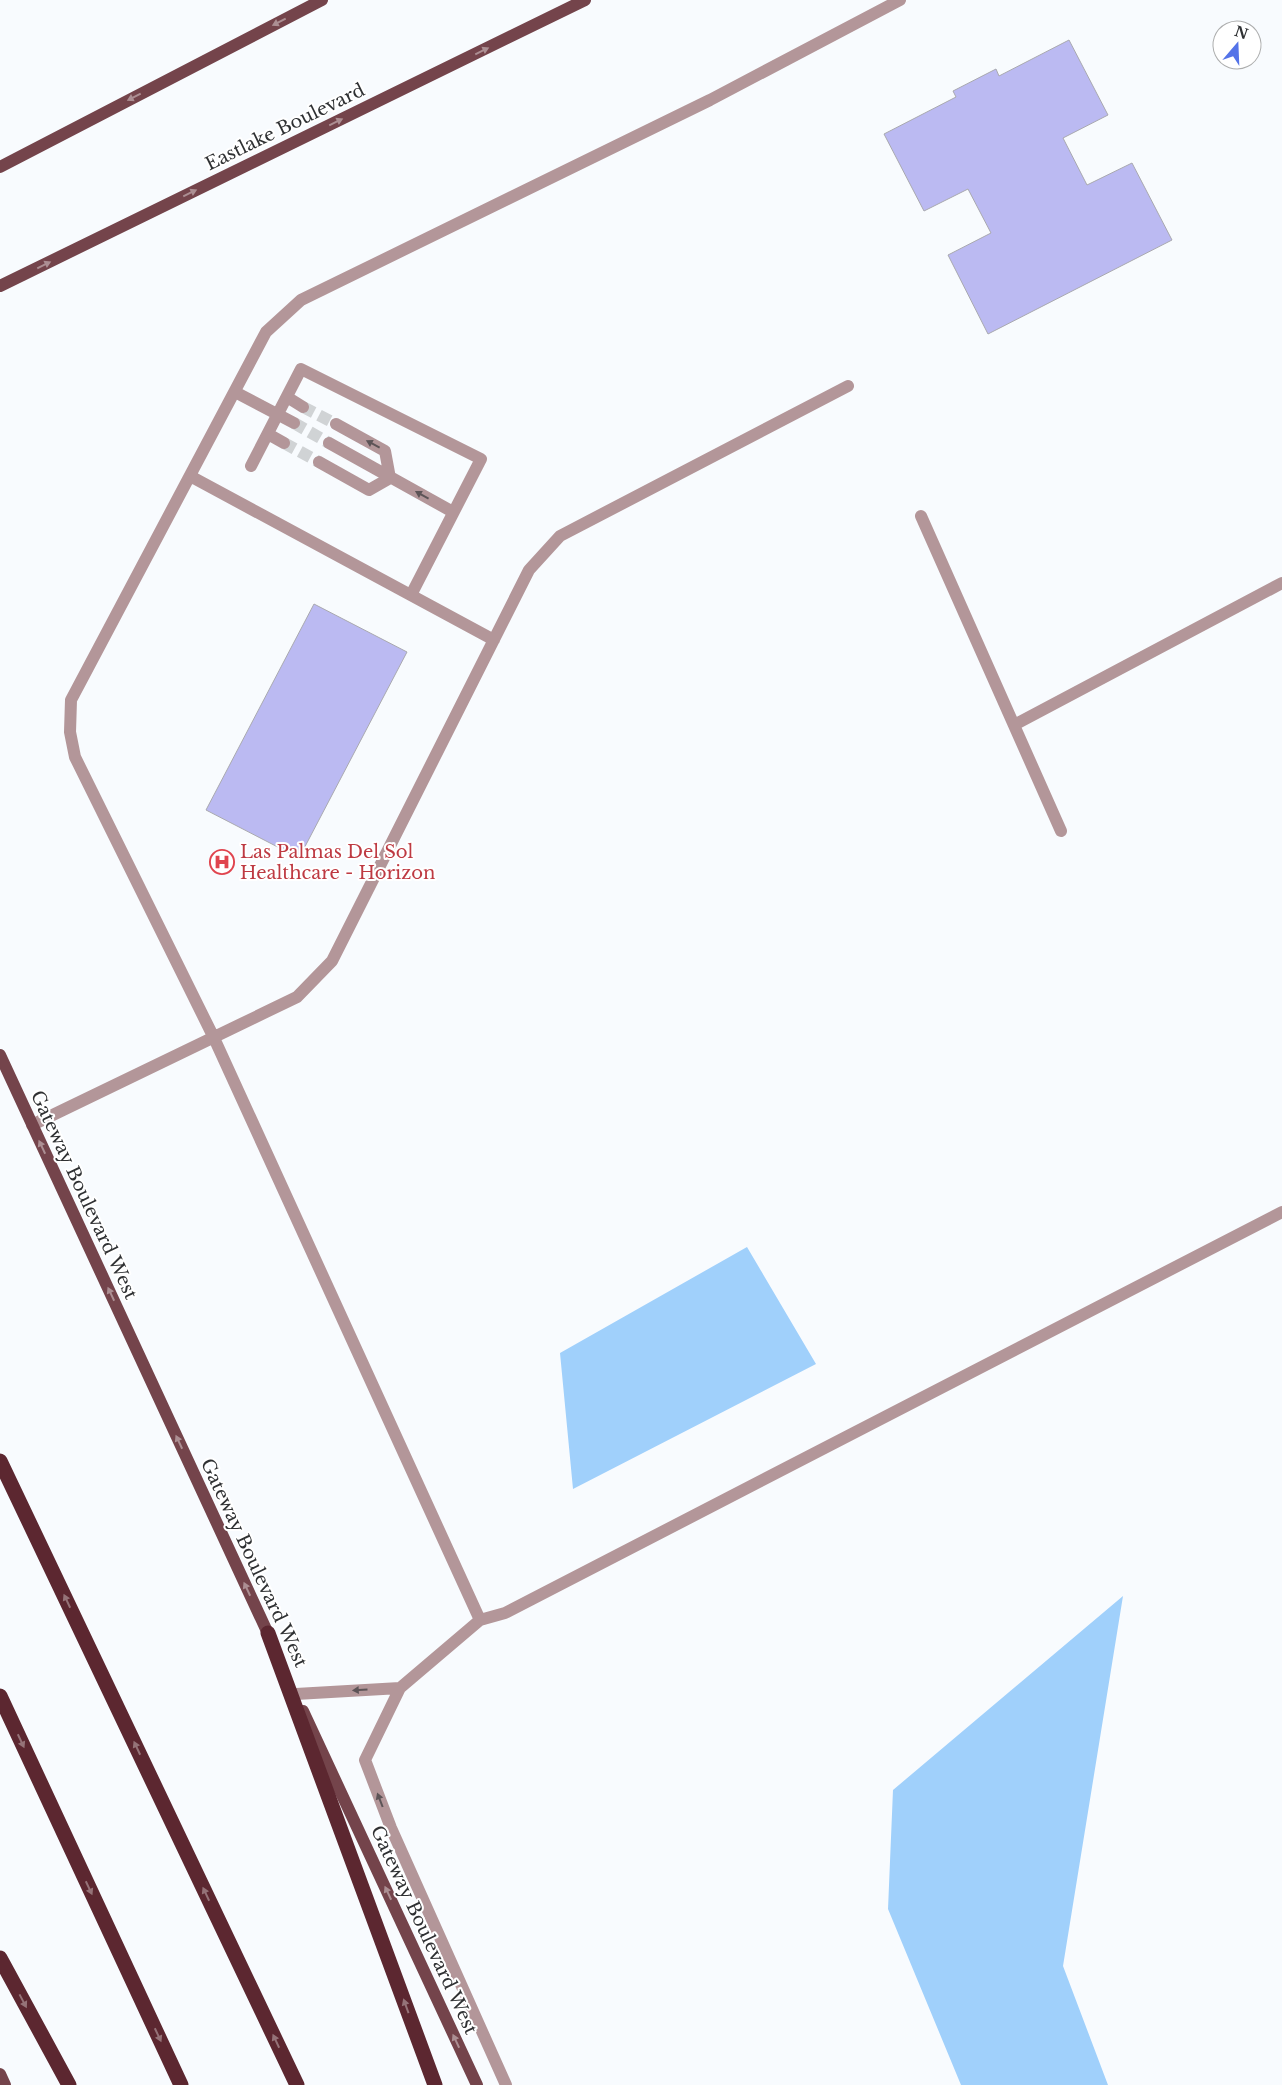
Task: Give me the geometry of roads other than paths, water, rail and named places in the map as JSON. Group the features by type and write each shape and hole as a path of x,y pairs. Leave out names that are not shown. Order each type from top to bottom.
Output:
{"highway":[{"path":"0,1461 297,2085"},
{"path":"268,1633 435,2085"},
{"path":"0,1696 181,2085"},
{"path":"0,1958 69,2085"}],"main road":[{"path":"0,167 322,0"},
{"name":"Eastlake Boulevard","path":"0,286 585,0"},
{"name":"Gateway Boulevard West","path":"0,1055 477,2085"},
{"path":"0,2074 5,2085"}],"lane":[{"path":"480,1620 214,1038 75,757 70,732 71,700 266,332 300,300 710,100 900,0"},
{"path":"251,466 301,369 481,460 411,596"},
{"path":"32,1124 297,997 332,960 529,570 560,536 848,386"},
{"path":"235,392 294,423"},
{"path":"287,397 304,407"},
{"path":"336,424 386,451 390,478"},
{"path":"268,434 284,443"},
{"path":"329,443 454,512"},
{"path":"319,462 369,490 390,478"},
{"path":"190,476 494,640"},
{"path":"921,516 1061,831"},
{"path":"1014,725 1282,583"},
{"path":"506,2085 391,1828 365,1760 400,1688 480,1620 505,1613 1282,1212"},
{"path":"296,1694 400,1688"}],"water":[{"path":"747,1247 816,1364 573,1489 560,1353"},
{"path":"1123,1596 1063,1966 1108,2085 961,2085 888,1909 893,1790"}],"tunnel":[{"path":"303,407 336,424"},
{"path":"294,423 329,443"},
{"path":"284,443 319,462"}],"place":[{"name":"Las Palmas Del Sol Healthcare - Horizon","path":"222,862"}]}
